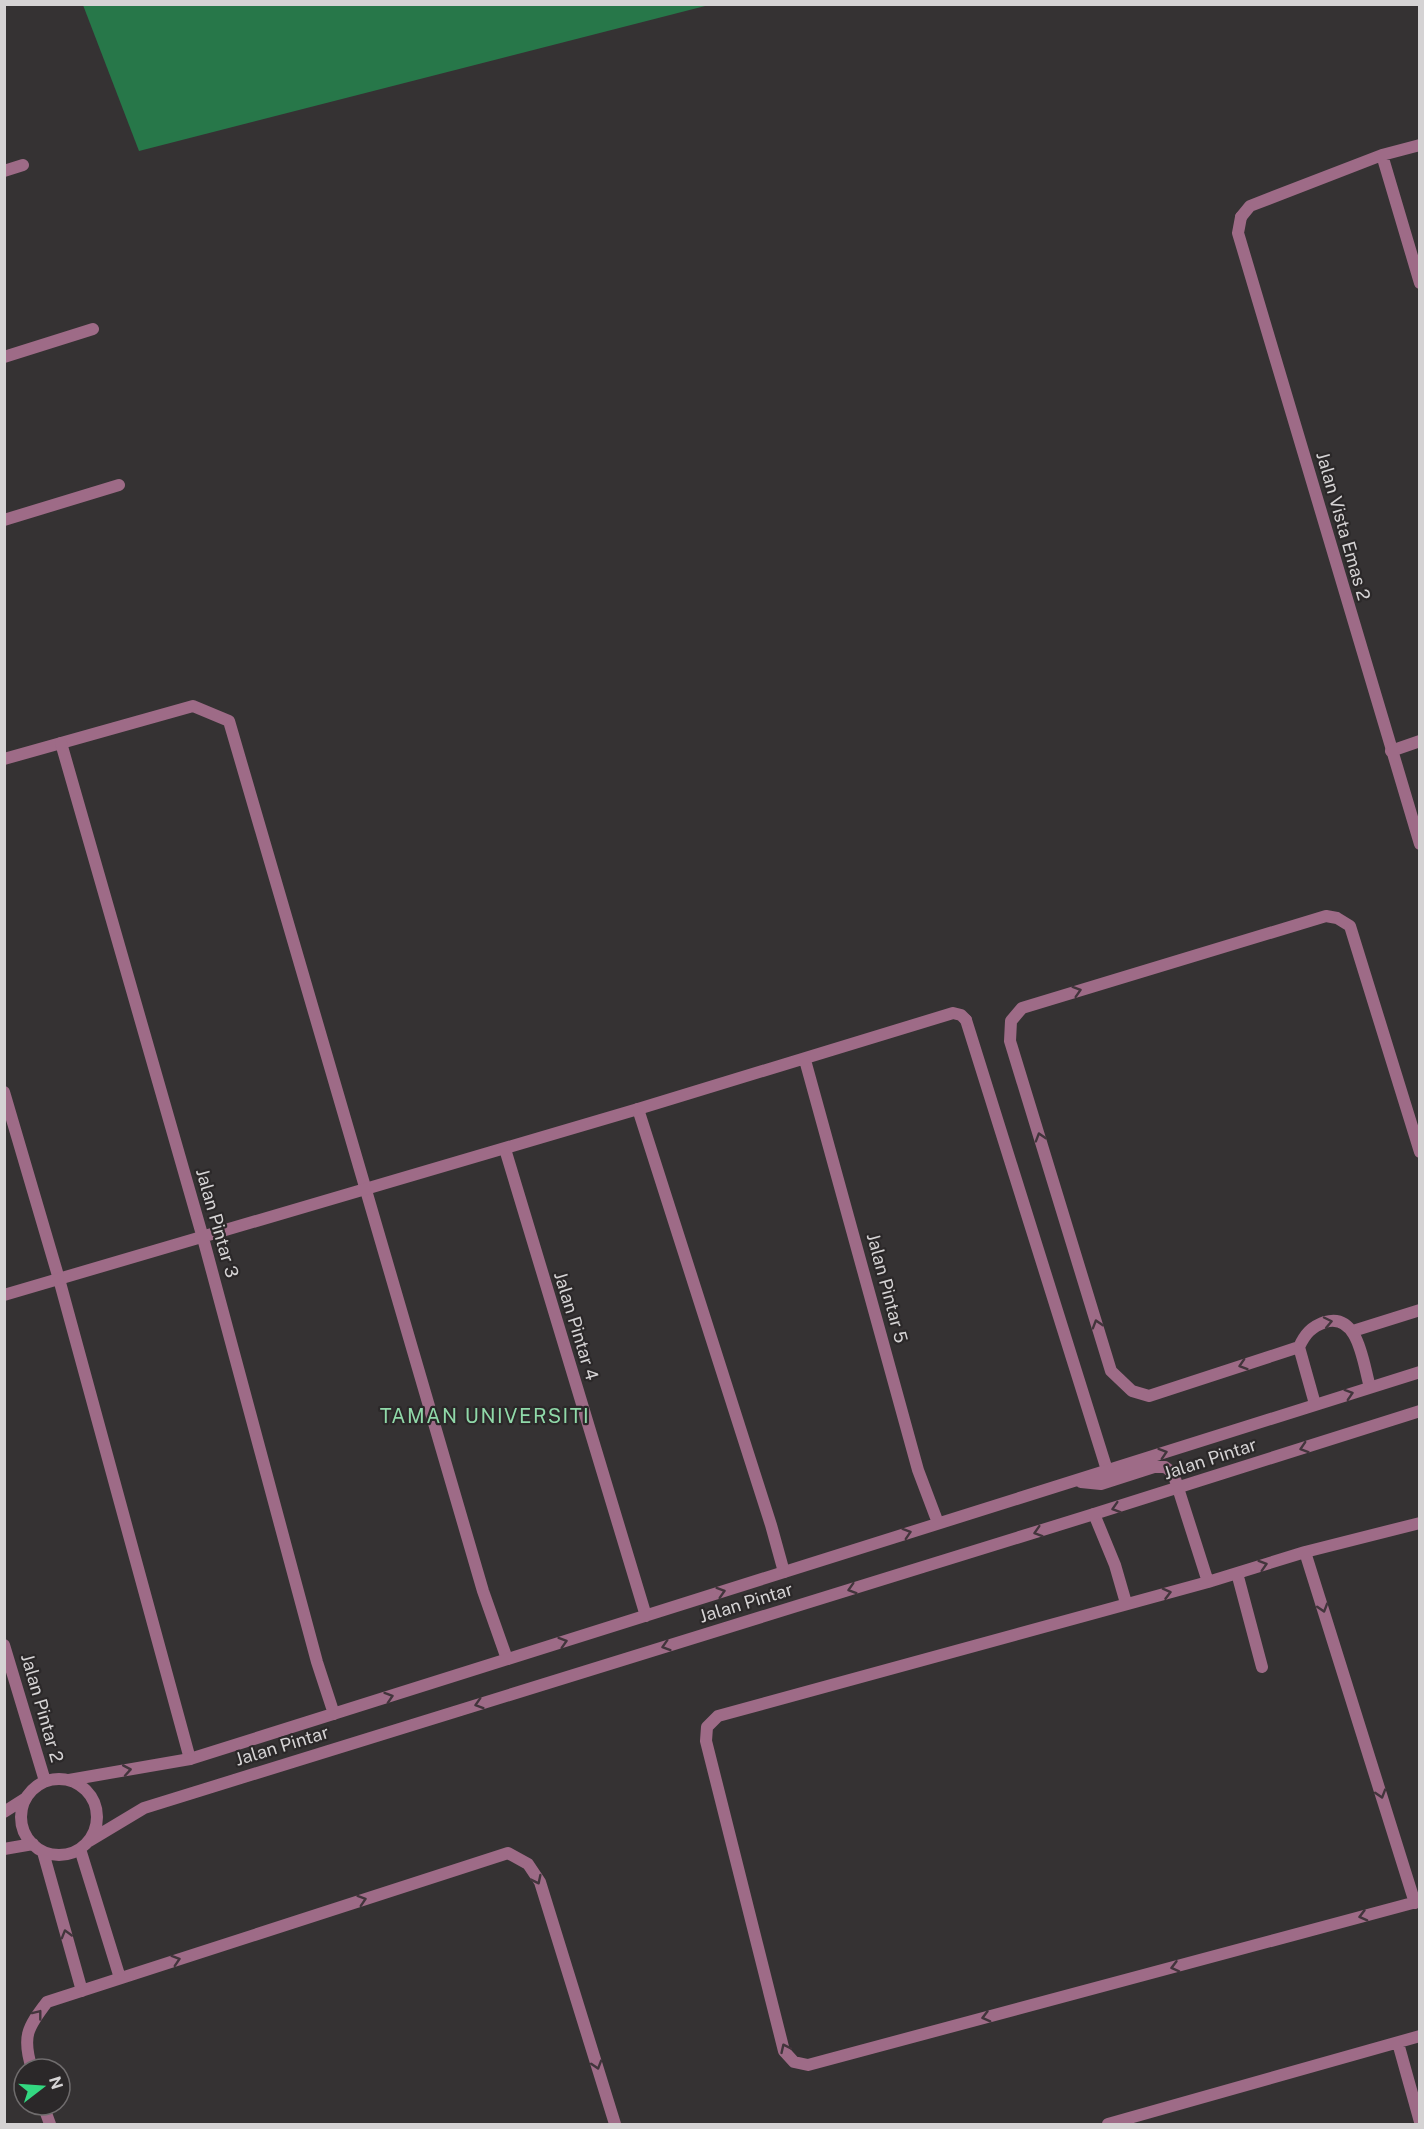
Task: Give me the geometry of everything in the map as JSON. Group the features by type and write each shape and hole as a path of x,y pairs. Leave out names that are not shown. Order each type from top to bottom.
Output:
{"street":[{"path":"1419,145 1382,155 1419,283"},
{"name":"Jalan Vista Emas 2","path":"1382,155 1250,206 1241,217 1238,233 1419,844"},
{"path":"4,171 23,165"},
{"path":"4,357 93,329"},
{"path":"4,520 119,485"},
{"path":"4,759 193,706 229,721 483,1591 507,1659"},
{"path":"1391,750 1419,741"},
{"name":"Jalan Pintar 3","path":"61,743 203,1238 333,1714"},
{"path":"1299,1347 1149,1396 1132,1391 1111,1371 1010,1041 1011,1021 1022,1008 1326,916 1337,918 1350,926 1419,1152"},
{"path":"4,1296 638,1110 953,1013 961,1015 966,1020 1107,1470"},
{"name":"Jalan Pintar 5","path":"805,1060 918,1470 938,1523"},
{"path":"4,1092 59,1279 190,1759"},
{"path":"638,1110 764,1502 784,1572"},
{"name":"Jalan Pintar 4","path":"505,1149 646,1616"},
{"path":"1353,1331 1419,1310"},
{"path":"1315,1404 1299,1347 1304,1335 1315,1325 1335,1319 1345,1323 1353,1331 1370,1387"},
{"name":"Jalan Pintar","path":"69,1780 190,1759 1419,1372"},
{"name":"Jalan Pintar","path":"84,1845 144,1808 1094,1515 1419,1411"},
{"path":"1068,1482 1101,1484 1154,1467 1165,1467 1173,1473 1208,1582"},
{"path":"1094,1515 1115,1565 1126,1603"},
{"path":"1305,1552 1417,1902 807,2065 794,2062 784,2051 706,1741 707,1727 718,1716 1208,1582 1305,1552 1419,1522"},
{"path":"1237,1573 1262,1667"},
{"name":"Jalan Pintar 2","path":"4,1645 45,1781"},
{"path":"4,1812 26,1798 34,1788 45,1781 57,1779 69,1780 89,1794 95,1805 97,1818 94,1830 84,1845 68,1854 56,1855 38,1848 4,1848"},
{"path":"26,1798 21,1822 26,1834 38,1848 82,1990"},
{"path":"84,1845 120,1978"},
{"path":"29,2057 26,2048 31,2023 47,2002 508,1853 528,1864 540,1882 615,2124"},
{"path":"1108,2124 1127,2122 1419,2036"},
{"path":"1398,2043 1419,2122"}],"green space":[{"path":"83,5 709,5 139,151"}],"district":[{"name":"TAMAN UNIVERSITI","path":"485,1416"}]}
